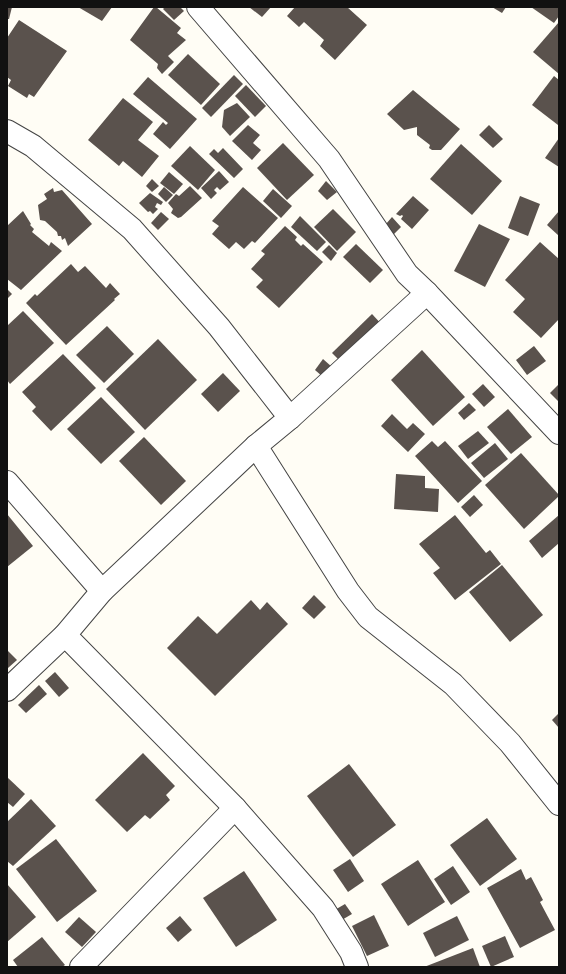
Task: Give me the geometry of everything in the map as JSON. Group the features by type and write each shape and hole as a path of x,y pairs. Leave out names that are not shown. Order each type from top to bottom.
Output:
{"street":[{"path":"198,7 329,159 407,274 427,293 559,433"},
{"path":"7,131 33,146 132,228 219,327 290,418"},
{"path":"7,690 65,635 102,591 256,446 290,418 427,293"},
{"path":"256,446 348,591 368,617 453,684 510,743 559,804"},
{"path":"7,482 102,591"},
{"path":"65,635 235,808 323,908 351,952 357,967"},
{"path":"81,967 235,808"}],"building":[{"path":"7,7 12,7 9,19 7,19"},
{"path":"78,7 112,7 102,21"},
{"path":"154,7 156,7 181,28 177,33 186,40 168,56 174,62 162,74 157,68 158,64 130,40"},
{"path":"165,7 180,7 184,11 174,20 163,9"},
{"path":"249,7 271,7 262,17"},
{"path":"295,7 347,7 367,25 335,60 320,46 324,40 304,22 299,27 287,16"},
{"path":"492,7 506,7 502,13"},
{"path":"531,7 559,7 559,16 554,23"},
{"path":"19,20 67,51 34,97 29,94 27,98 8,86 11,80 7,77 7,38"},
{"path":"559,22 559,74 533,52"},
{"path":"188,54 220,84 201,105 168,75"},
{"path":"234,75 243,84 211,117 202,108"},
{"path":"554,76 559,80 559,125 532,105"},
{"path":"148,77 197,119 170,149 153,134 163,122 166,125 168,123 133,94"},
{"path":"246,85 266,106 255,117 235,96"},
{"path":"413,90 460,129 441,150 432,150 429,148 430,145 417,135 417,127 404,130 387,114"},
{"path":"123,98 153,122 138,140 159,156 142,177 123,161 119,166 88,140"},
{"path":"237,103 250,117 230,136 222,127 224,110"},
{"path":"248,125 260,135 253,143 261,150 252,160 232,141"},
{"path":"489,125 503,139 493,148 479,135"},
{"path":"559,138 559,167 545,158"},
{"path":"283,143 314,175 287,200 257,168"},
{"path":"461,144 502,181 472,215 430,179"},
{"path":"190,146 215,170 198,190 171,166"},
{"path":"223,148 243,169 234,178 209,154 214,149 218,153"},
{"path":"219,171 229,182 220,190 217,187 214,190 217,193 211,199 201,188"},
{"path":"169,172 183,184 174,194 160,183"},
{"path":"152,179 159,186 152,192 146,186"},
{"path":"326,181 337,192 327,200 318,191"},
{"path":"190,186 202,198 178,218 171,213 173,209 168,203 176,194 179,196"},
{"path":"164,187 173,195 166,202 158,194"},
{"path":"243,187 278,218 255,243 252,241 244,249 236,242 229,249 212,234 219,226 212,221"},
{"path":"53,188 54,192 62,190 92,224 68,246 65,238 62,240 61,236 58,236 57,232 45,221 40,220 38,205 47,199 44,194"},
{"path":"273,189 292,206 281,218 263,201"},
{"path":"150,193 163,202 161,205 157,203 155,207 158,209 153,214 150,211 148,212 139,203"},
{"path":"413,196 429,210 412,229 401,219 403,216 402,215 400,216 396,214"},
{"path":"520,196 540,204 528,236 508,228"},
{"path":"333,209 356,232 337,251 314,227"},
{"path":"23,211 31,224 30,225 34,229 32,232 49,246 51,242 62,251 21,290 7,279 7,226"},
{"path":"559,211 559,236 547,225"},
{"path":"161,212 169,219 158,230 151,223"},
{"path":"300,216 326,242 317,251 291,227"},
{"path":"392,217 401,227 392,236 384,221 386,224"},
{"path":"479,224 510,239 485,287 454,271"},
{"path":"285,226 297,237 295,240 301,246 303,244 323,262 279,308 256,287 263,280 251,269 265,254 261,251"},
{"path":"540,242 559,259 559,319 541,338 513,312 525,299 505,280"},
{"path":"356,244 383,270 370,283 343,257"},
{"path":"329,245 337,253 331,261 322,252"},
{"path":"71,264 78,272 85,266 106,288 110,283 120,294 66,345 26,303 35,294 37,296"},
{"path":"7,289 12,294 7,299"},
{"path":"23,311 54,343 10,384 7,380 7,326"},
{"path":"372,314 384,327 344,365 332,353"},
{"path":"107,326 134,354 104,383 76,355"},
{"path":"158,339 197,380 145,430 106,389"},
{"path":"534,346 546,361 527,375 516,360"},
{"path":"422,350 465,397 433,426 391,380"},
{"path":"63,354 96,388 51,431 32,411 36,407 22,392"},
{"path":"323,359 332,367 323,377 315,370"},
{"path":"223,373 240,391 218,412 201,394"},
{"path":"483,384 495,397 484,407 472,394"},
{"path":"559,384 559,402 550,393"},
{"path":"101,397 135,432 101,464 67,429"},
{"path":"469,403 476,410 464,420 458,413"},
{"path":"508,409 532,437 511,454 487,427"},
{"path":"392,414 407,429 413,423 425,434 408,452 381,426"},
{"path":"478,431 489,443 468,459 458,446"},
{"path":"144,437 186,481 161,505 119,461"},
{"path":"432,441 438,447 445,441 482,481 458,503 415,456"},
{"path":"495,443 508,459 484,478 471,463"},
{"path":"521,453 559,495 524,529 485,485"},
{"path":"396,474 425,476 425,488 439,489 438,512 394,509"},
{"path":"474,495 483,505 470,517 461,507"},
{"path":"7,514 33,546 7,567"},
{"path":"455,515 486,553 490,550 501,564 455,600 433,573 440,568 419,544"},
{"path":"559,515 559,543 542,558 529,541"},
{"path":"502,565 543,615 510,642 469,592"},
{"path":"314,595 326,607 314,619 302,608"},
{"path":"251,600 260,610 267,602 288,624 215,696 167,648 198,616 217,634"},
{"path":"7,650 17,660 8,668 7,666"},
{"path":"55,672 69,688 59,697 45,681"},
{"path":"39,685 47,694 26,713 18,705"},
{"path":"559,713 559,728 552,720"},
{"path":"143,753 175,786 166,795 170,800 150,819 145,815 127,832 95,800"},
{"path":"349,764 396,825 353,857 307,796"},
{"path":"7,777 25,794 13,807 7,802"},
{"path":"31,799 56,826 13,866 7,861 7,822"},
{"path":"487,818 517,859 480,886 450,845"},
{"path":"56,839 97,891 57,922 16,869"},
{"path":"350,859 364,881 348,892 333,870"},
{"path":"418,860 445,902 408,926 381,884"},
{"path":"453,866 470,892 451,905 434,879"},
{"path":"521,869 526,880 531,877 543,900 540,902 555,930 520,948 487,888"},
{"path":"244,871 277,920 236,947 203,898"},
{"path":"7,884 36,917 7,942"},
{"path":"345,904 352,914 340,921 333,911"},
{"path":"374,915 389,946 367,956 352,926"},
{"path":"180,916 192,930 178,942 166,928"},
{"path":"457,916 469,940 435,957 423,933"},
{"path":"79,917 96,932 82,947 65,932"},
{"path":"505,936 514,957 491,967 482,946"},
{"path":"42,937 65,965 62,967 18,967 13,960"},
{"path":"473,948 480,967 424,967"}]}
